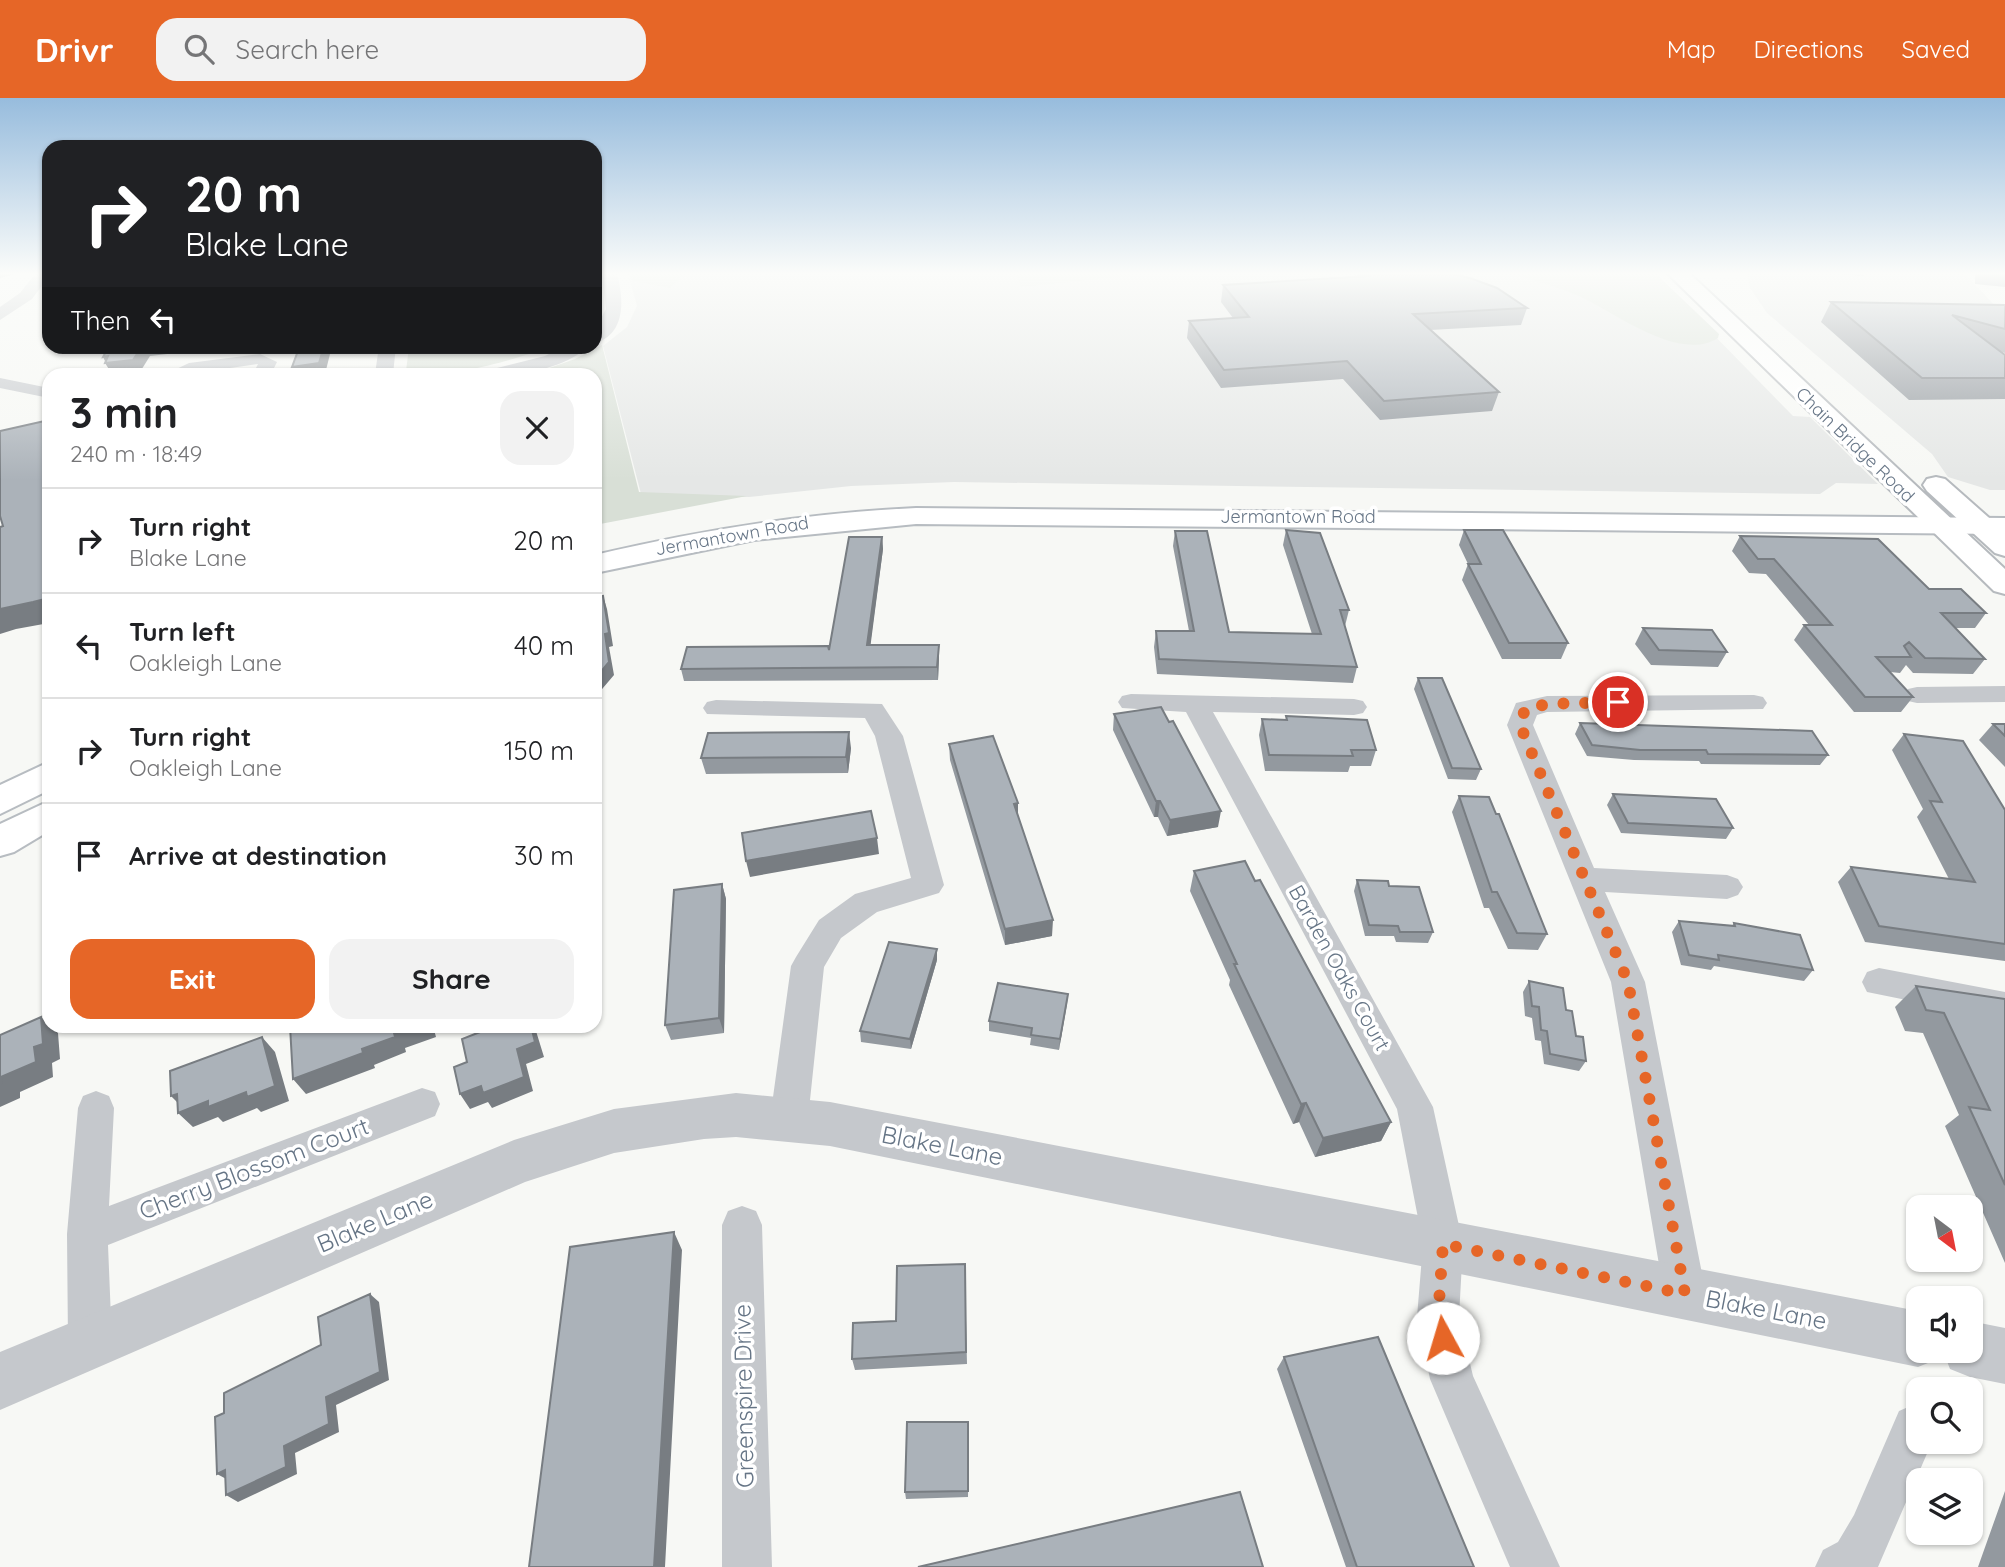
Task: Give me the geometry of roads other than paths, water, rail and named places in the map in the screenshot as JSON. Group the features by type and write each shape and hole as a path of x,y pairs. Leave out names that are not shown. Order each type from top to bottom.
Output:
{"main road":[{"name":"Chain Bridge Road","path":"1749,343 1917,504 1949,515"},
{"name":"Chain Bridge Road","path":"1779,343 1900,453"},
{"name":"Chain Bridge Road","path":"1920,472 1949,515 2005,585"},
{"name":"Jermantown Road","path":"602,539 738,511 854,497 918,494 1514,496 1917,504"},
{"name":"Jermantown Road","path":"602,562 694,540 827,520 916,516 1949,515 2005,506"},
{"name":"Jermantown Road","path":"1949,515 1993,525"},
{"path":"1993,525 2005,547"},
{"path":"0,801 42,778"},
{"path":"0,842 42,818"}],"street":[{"path":"519,368 563,354"},
{"path":"189,368 260,359 268,362 265,368"},
{"path":"0,383 42,392"},
{"path":"1917,695 2005,694"},
{"path":"1130,702 1354,707"},
{"path":"1685,1294 1628,982 1534,764 1520,725 1525,709 1547,704 1754,703"},
{"name":"Barden Oaks Court","path":"1196,705 1415,1107 1443,1244 1438,1317 1452,1379 1535,1567"},
{"path":"716,708 873,710 889,736 928,885 866,903 830,929 808,967 789,1119"},
{"path":"1585,878 1727,887"},
{"path":"1879,982 2005,1006"},
{"name":"Cherry Blossom Court","path":"87,1234 422,1104"},
{"path":"90,1343 87,1234 96,1108"},
{"name":"Blake Lane","path":"0,1381 514,1163 578,1140 637,1127 736,1115 830,1124 1906,1337"},
{"name":"Greenspire Drive","path":"742,1225 747,1567"},
{"path":"1983,1352 2005,1356"},
{"path":"1840,1567 1855,1559 1871,1532 1906,1448"}]}
